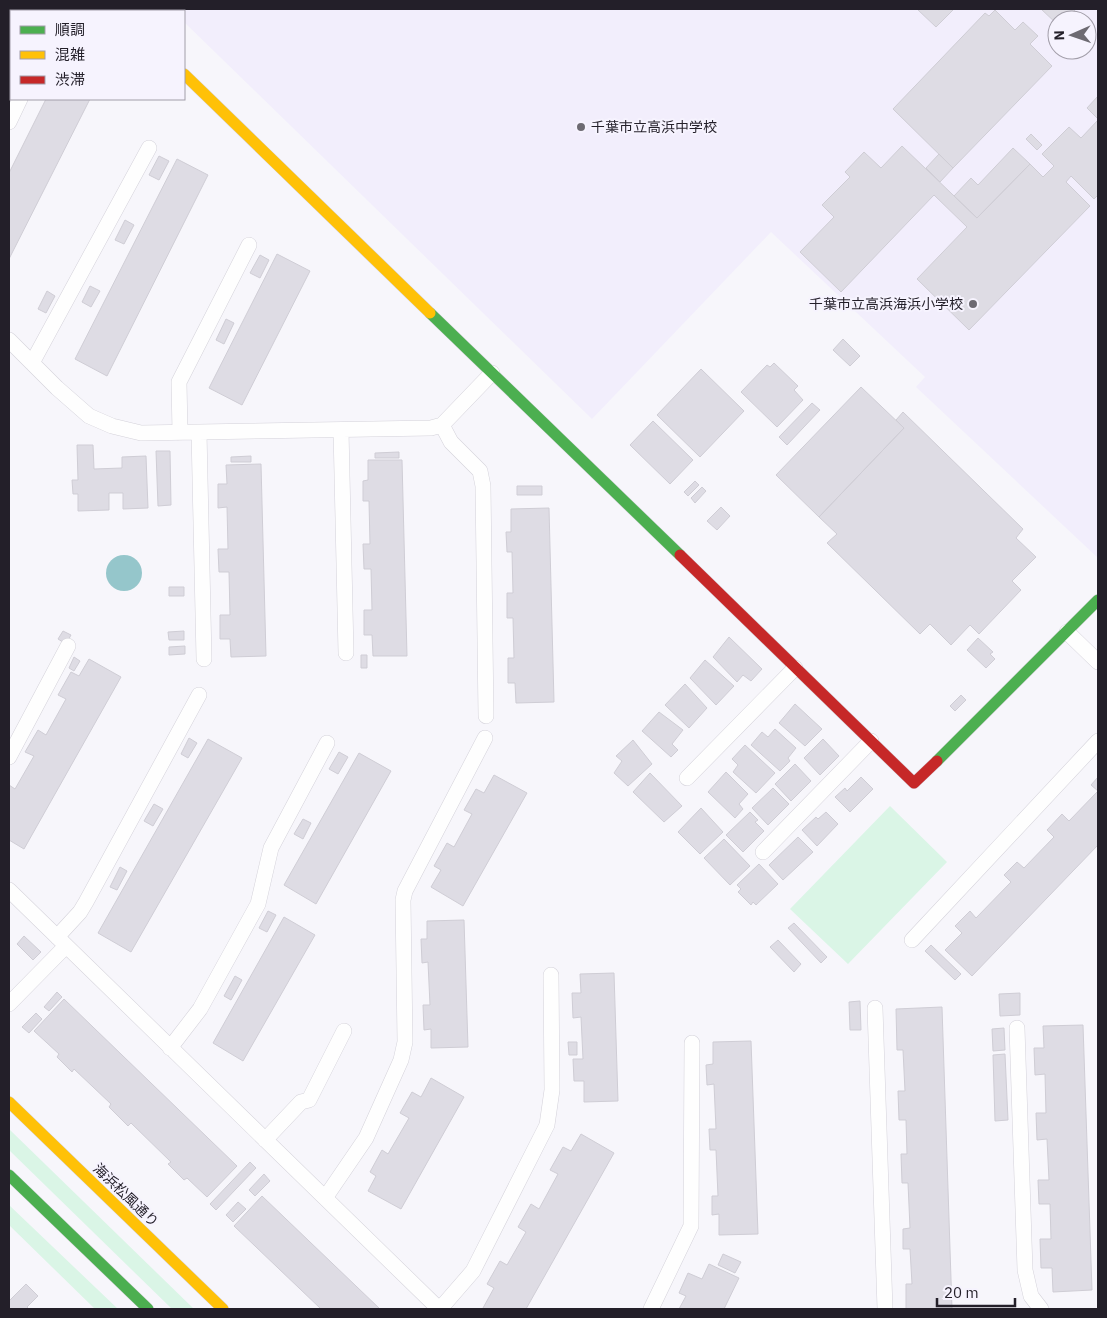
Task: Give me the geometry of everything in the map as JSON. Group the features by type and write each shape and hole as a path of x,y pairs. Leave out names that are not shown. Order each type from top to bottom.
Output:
{"street":[{"path":"185,75 914,783 1098,600"},
{"name":"海浜松風通り","path":"9,1102 222,1309"},
{"path":"9,1174 148,1309"}],"lane":[{"path":"9,122 20,100"},
{"path":"32,364 148,148"},
{"path":"180,433 179,382 250,245"},
{"path":"9,340 32,364 89,416 112,426 141,433 431,428 442,425 492,373"},
{"path":"442,425 451,442 480,471 483,486 486,716"},
{"path":"342,430 346,653"},
{"path":"200,432 204,659"},
{"path":"1067,632 1098,662"},
{"path":"9,757 68,646"},
{"path":"687,778 796,668"},
{"path":"9,1004 61,942 80,912 199,696"},
{"path":"325,1198 366,1138 402,1060 405,1042 403,900 405,891 485,738"},
{"path":"912,940 1098,741"},
{"path":"763,852 871,742"},
{"path":"170,1048 200,1009 258,904 272,848 327,743"},
{"path":"9,890 440,1309 473,1271 547,1125 552,1090 551,976"},
{"path":"875,1008 885,1309"},
{"path":"1017,1028 1025,1270 1031,1296 1041,1309"},
{"path":"265,1140 301,1102 309,1100 344,1031"},
{"path":"651,1309 692,1226 692,1043"}],"shaded area":[{"name":"千葉市立高浜中学校","path":"171,9 1098,9 1098,558 916,387 925,377 771,232 592,419 185,23 185,10"}],"green space":[{"path":"890,806 947,862 848,964 790,909"},
{"path":"9,1129 194,1309 172,1309 9,1150"},
{"path":"9,1205 118,1309 95,1309 9,1225"}],"water":[{"path":"124,555 131,556 137,560 141,566 141,580 137,586 131,590 124,591 117,590 111,586 107,580 106,573 107,566 111,560 117,556"}],"building":[{"path":"917,9 954,9 936,27"},
{"path":"1041,9 1074,10 1047,10 1047,15"},
{"path":"995,10 1015,30 1023,22 1038,36 1030,44 1052,66 953,168 893,109 985,13 989,16"},
{"path":"1098,96 1098,119 1087,108"},
{"path":"46,100 89,100 9,259 9,173"},
{"path":"1098,120 1098,195 1094,199 1071,176 1066,182 1090,206 969,330 917,279 967,227 934,195 841,292 800,252 834,217 822,205 850,177 845,172 864,152 881,168 902,146 977,218 1030,164 1043,177 1054,166 1042,154 1069,127 1081,138"},
{"path":"1031,134 1042,145 1037,150 1026,139"},
{"path":"1013,148 1030,164 977,218 954,196 971,178 978,185"},
{"path":"939,154 953,168 940,182 926,168"},
{"path":"159,156 169,161 159,180 149,175"},
{"path":"177,159 208,175 107,376 75,359"},
{"path":"125,220 134,225 124,244 115,240"},
{"path":"277,254 310,271 242,405 209,388"},
{"path":"260,255 269,260 260,278 250,273"},
{"path":"90,286 100,291 91,307 82,302"},
{"path":"47,291 55,296 46,313 38,309"},
{"path":"226,319 234,323 224,344 216,340"},
{"path":"843,339 860,356 850,366 833,350"},
{"path":"774,363 798,386 794,390 803,400 777,427 741,392 767,365 770,367"},
{"path":"701,369 744,411 700,457 657,415"},
{"path":"861,387 904,428 819,517 776,475"},
{"path":"812,403 820,410 787,445 779,437"},
{"path":"903,412 1023,529 1016,538 1036,557 1012,581 1021,590 979,634 970,625 951,645 930,624 920,634 827,543 837,534 819,517 904,428 896,420"},
{"path":"653,421 693,460 670,484 630,445"},
{"path":"77,445 93,445 94,469 122,468 122,457 146,456 148,508 123,509 123,493 109,493 109,510 78,511 78,494 73,494 72,480 78,480"},
{"path":"156,451 170,451 171,505 158,506"},
{"path":"399,452 399,458 375,458 375,453"},
{"path":"251,456 251,462 231,462 231,457"},
{"path":"368,460 402,460 407,656 373,656 372,635 364,635 364,610 372,610 371,569 364,569 363,544 370,544 369,501 363,501 363,481 368,480"},
{"path":"261,464 266,656 231,657 230,639 220,639 220,615 230,615 229,572 219,572 218,549 228,549 227,507 218,508 218,484 227,484 226,465"},
{"path":"695,481 699,485 688,496 684,492"},
{"path":"517,486 542,486 542,495 517,495"},
{"path":"702,487 706,491 695,503 691,498"},
{"path":"721,507 730,516 717,530 707,521"},
{"path":"549,508 554,702 516,703 515,683 508,683 508,658 514,658 513,618 507,618 507,593 513,593 512,552 507,552 506,532 511,532 511,509"},
{"path":"169,587 184,587 184,596 169,596"},
{"path":"63,631 71,635 66,644 58,639"},
{"path":"184,631 184,640 169,640 168,632"},
{"path":"729,637 762,669 751,681 743,675 737,682 713,657"},
{"path":"978,638 993,652 990,654 995,659 986,668 967,650"},
{"path":"185,646 185,654 169,655 169,647"},
{"path":"361,655 367,655 367,668 361,668"},
{"path":"74,657 80,661 74,671 69,668"},
{"path":"89,659 121,677 24,849 9,840 9,785 15,789 34,756 25,752 38,730 46,735 66,699 58,695 71,672 79,676"},
{"path":"705,660 734,686 716,705 690,678"},
{"path":"685,684 707,708 689,728 665,705"},
{"path":"961,695 966,700 955,711 950,706"},
{"path":"795,704 822,729 805,746 779,723"},
{"path":"659,712 683,730 672,744 678,750 671,757 642,731"},
{"path":"775,729 796,748 788,758 790,761 780,771 751,745 762,732 768,737"},
{"path":"189,738 197,743 188,758 181,754"},
{"path":"208,739 242,758 131,952 98,933"},
{"path":"823,739 839,756 820,775 804,758"},
{"path":"633,740 652,764 628,786 614,773 622,761 616,756"},
{"path":"745,745 775,773 756,793 733,772 738,765 732,759"},
{"path":"339,752 348,757 338,774 329,769"},
{"path":"359,753 391,771 316,904 284,885"},
{"path":"795,764 811,781 791,801 775,784"},
{"path":"726,772 748,794 739,804 743,809 735,818 708,792"},
{"path":"650,773 682,806 664,822 633,792"},
{"path":"494,775 527,793 463,906 431,887 441,870 434,866 447,843 454,847 472,814 464,810 476,789 484,793"},
{"path":"861,777 873,789 850,812 835,797 845,788 847,791"},
{"path":"1098,777 1098,791 1091,785"},
{"path":"773,788 789,804 768,825 752,808"},
{"path":"1098,791 1098,845 972,976 945,950 962,933 955,926 970,911 976,918 1011,882 1004,875 1017,862 1024,868 1054,837 1047,830 1062,814 1069,821"},
{"path":"154,804 163,809 153,826 144,821"},
{"path":"701,808 723,832 700,854 678,832"},
{"path":"750,812 758,820 755,822 764,831 743,852 726,835"},
{"path":"826,812 838,824 817,846 802,830 816,817 818,819"},
{"path":"303,819 311,823 303,839 294,834"},
{"path":"798,837 813,852 783,880 769,865"},
{"path":"724,839 750,866 730,885 704,858"},
{"path":"759,864 778,884 756,905 753,902 751,905 738,892 741,889 737,885"},
{"path":"120,867 127,871 117,890 110,887"},
{"path":"268,911 276,915 267,932 259,928"},
{"path":"284,917 315,935 243,1061 213,1043"},
{"path":"464,920 468,1047 431,1048 431,1029 424,1030 423,1005 430,1005 428,962 422,963 421,939 427,939 427,921"},
{"path":"794,923 827,957 821,963 788,928"},
{"path":"24,936 41,952 33,960 17,944"},
{"path":"778,940 801,964 794,972 770,947"},
{"path":"931,945 961,974 955,980 925,951"},
{"path":"614,973 618,1101 584,1102 584,1081 574,1081 573,1059 583,1059 581,1017 573,1018 572,993 581,993 580,974"},
{"path":"235,976 242,980 231,1000 224,996"},
{"path":"57,992 62,997 49,1011 44,1007"},
{"path":"1020,993 1020,1015 1000,1016 999,994"},
{"path":"64,999 237,1166 207,1197 187,1178 184,1180 168,1164 171,1162 131,1123 128,1126 109,1107 111,1104 74,1069 72,1072 57,1057 59,1054 34,1031"},
{"path":"860,1001 861,1030 850,1030 849,1002"},
{"path":"942,1007 952,1309 906,1309 906,1284 912,1284 910,1249 903,1249 903,1229 910,1228 908,1183 902,1183 901,1154 907,1154 906,1120 899,1120 898,1091 905,1091 903,1050 897,1050 896,1009"},
{"path":"36,1013 42,1019 29,1033 22,1027"},
{"path":"1083,1025 1092,1290 1053,1292 1052,1268 1041,1268 1040,1239 1051,1239 1050,1204 1039,1204 1038,1180 1049,1180 1047,1139 1037,1140 1036,1113 1046,1113 1045,1074 1035,1075 1034,1048 1044,1048 1043,1026"},
{"path":"1004,1028 1005,1050 993,1051 992,1029"},
{"path":"751,1041 758,1234 719,1235 719,1214 712,1215 712,1196 718,1196 716,1150 710,1150 709,1129 716,1129 714,1084 707,1085 706,1065 713,1064 713,1042"},
{"path":"568,1042 577,1042 577,1055 569,1055"},
{"path":"1005,1054 1008,1120 995,1121 993,1055"},
{"path":"431,1078 464,1097 401,1209 368,1191 376,1176 370,1172 382,1150 388,1154 409,1118 400,1113 412,1092 421,1097"},
{"path":"581,1134 614,1153 526,1309 483,1308 494,1288 487,1284 500,1261 507,1265 526,1232 518,1227 531,1204 539,1209 558,1174 550,1170 563,1147 571,1151"},
{"path":"250,1162 256,1168 216,1210 210,1204"},
{"path":"264,1174 270,1181 255,1196 249,1190"},
{"path":"262,1196 380,1309 321,1309 234,1226"},
{"path":"238,1202 246,1209 233,1222 226,1215"},
{"path":"723,1254 741,1262 735,1273 718,1265"},
{"path":"709,1264 739,1278 724,1309 679,1309 686,1296 679,1293 688,1273 702,1279"},
{"path":"26,1284 38,1296 27,1307 29,1309 9,1309 9,1301"}],"traffic: fast":[{"path":"430,313 680,555"},
{"path":"937,761 1098,600"},
{"path":"9,1175 148,1309"}],"traffic: slow":[{"path":"185,75 430,313"},
{"path":"9,1102 223,1309"}],"traffic: jam":[{"path":"680,555 914,783 937,761"}],"place":[{"name":"千葉市立高浜中学校","path":"581,127"},
{"name":"千葉市立高浜海浜小学校","path":"973,304"}]}
